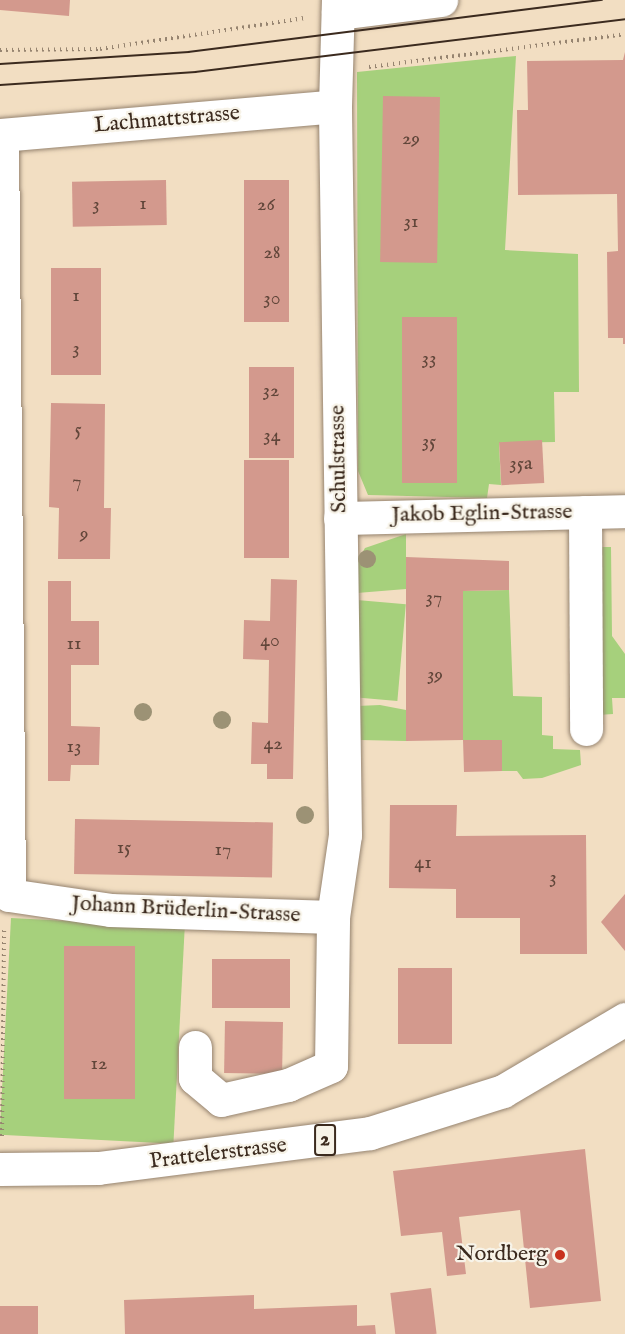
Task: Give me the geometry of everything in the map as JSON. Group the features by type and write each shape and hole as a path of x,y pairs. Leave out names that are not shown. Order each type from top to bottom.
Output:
{"street":[{"path":"338,7 441,0"},
{"name":"Schulstrasse","path":"195,1047 195,1078 220,1100 288,1085 331,1066 333,917 345,835 335,106 338,7"},
{"name":"Lachmattstrasse","path":"1,135 335,106"},
{"path":"1,135 5,895"},
{"name":"Jakob Eglin-Strasse","path":"339,518 625,511"},
{"path":"585,512 586,729"},
{"name":"Johann Brüderlin-Strasse","path":"5,895 110,910 333,917"},
{"name":"Prattelerstrasse","path":"1,1168 98,1168 370,1133 503,1091 625,1019"}],"path":[{"path":"0,50 100,49 338,7"},
{"path":"335,72 625,34"},
{"path":"1,1168 5,895"}],"green space":[{"path":"516,56 505,250 578,254 579,392 554,392 555,442 499,443 501,485 489,484 487,498 368,495 358,471 357,72"},
{"path":"406,534 406,589 357,593 357,563 365,548"},
{"path":"599,547 611,547 612,636 625,654 625,698 612,698 613,714 598,715"},
{"path":"509,590 513,696 542,697 542,735 553,736 553,749 580,750 581,765 542,778 523,779 517,771 502,771 502,740 463,740 463,591"},
{"path":"357,600 406,604 397,701 349,697"},
{"path":"380,705 406,710 406,741 361,740 356,734 357,706"},
{"path":"11,918 185,927 173,1144 0,1135"}],"building":[{"path":"0,0 70,0 69,16 0,10"},
{"path":"625,52 625,344 623,344 623,338 608,338 607,252 618,251 617,194 518,195 517,110 528,110 527,61 623,60"},
{"path":"383,96 440,97 437,263 380,262"},
{"path":"166,180 167,225 73,227 72,182"},
{"path":"244,180 289,180 289,322 244,322"},
{"path":"51,268 101,268 101,375 51,375"},
{"path":"402,317 457,317 457,483 402,483"},
{"path":"249,367 294,367 294,458 249,458"},
{"path":"51,403 105,404 104,508 111,508 110,559 58,559 59,508 49,507"},
{"path":"542,440 544,483 501,485 499,442"},
{"path":"244,460 289,460 289,558 244,558"},
{"path":"406,557 509,561 509,590 463,591 463,740 406,741"},
{"path":"271,579 297,580 293,779 267,779 267,764 251,764 252,722 268,723 269,660 243,659 244,620 270,621"},
{"path":"48,581 71,581 71,621 99,621 99,665 71,665 71,726 100,727 99,765 71,765 70,781 48,781"},
{"path":"463,740 502,740 502,771 464,772"},
{"path":"390,805 457,805 456,836 586,835 587,954 520,954 520,918 456,918 456,889 389,888"},
{"path":"75,819 273,822 272,877 74,874"},
{"path":"625,894 625,951 601,922"},
{"path":"64,946 135,946 135,1099 64,1099"},
{"path":"212,959 290,959 290,1008 212,1008"},
{"path":"398,968 452,968 452,1044 398,1044"},
{"path":"225,1021 283,1022 282,1074 224,1073"},
{"path":"585,1149 601,1301 530,1308 520,1210 459,1217 466,1274 447,1276 442,1232 401,1236 393,1171"},
{"path":"431,1288 437,1334 395,1334 390,1293"},
{"path":"254,1295 254,1309 357,1305 357,1326 375,1325 376,1334 125,1334 124,1300"},
{"path":"0,1306 38,1306 38,1334 0,1334"}],"tram line":[{"path":"0,64 189,52 602,0"},
{"path":"0,85 196,72 625,19"}],"place":[{"name":"Nordberg","path":"560,1255"}]}
